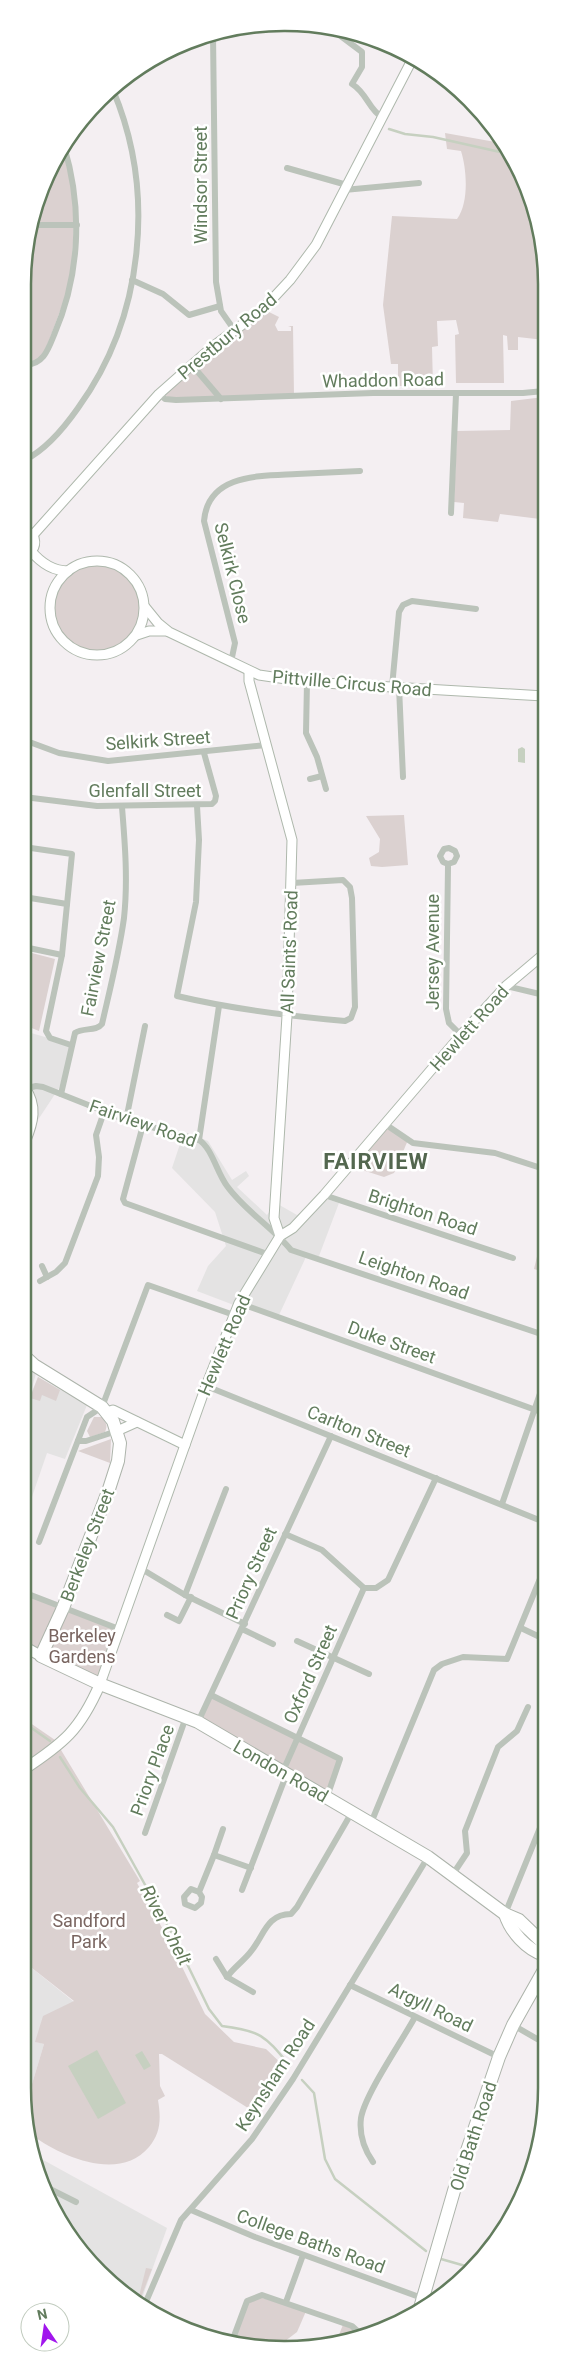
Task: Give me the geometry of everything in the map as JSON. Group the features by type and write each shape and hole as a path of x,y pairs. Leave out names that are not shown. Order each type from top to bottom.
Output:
{"highway":[{"path":"31,1361 51,1376 104,1409"},
{"name":"Berkeley Street","path":"41,1656 64,1608 118,1461 120,1443 118,1431 104,1409"},
{"name":"London Road","path":"41,1656 100,1684 192,1720 285,1772 428,1857 505,1914 520,1920 538,1938"},
{"name":"London Road","path":"505,1914 510,1928 538,1954"},
{"name":"Old Bath Road","path":"425,2298 458,2177 499,2057 513,2025 538,1981"}],"main road":[{"path":"31,1650 41,1656"},
{"path":"31,1764 68,1738 93,1701 100,1684"}],"street":[{"path":"344,38 362,52 362,67 352,84 365,94 376,114 382,117"},
{"name":"Windsor Street","path":"212,42 216,140 215,264 220,306 235,331"},
{"name":"Prestbury Road","path":"31,530 159,394 192,365 263,309 300,268 316,245 410,64"},
{"path":"31,456 36,454 62,428 95,383 118,333 132,280 138,238 136,177 129,134 115,96"},
{"path":"31,364 42,359 60,320 74,266 76,224 73,187 66,156"},
{"path":"287,168 345,188 419,183"},
{"path":"38,226 76,224"},
{"path":"132,280 163,294 189,314 220,306"},
{"path":"192,365 221,399"},
{"name":"Whaddon Road","path":"159,394 165,399 221,399 373,393 523,394 538,392"},
{"path":"451,513 456,394"},
{"name":"Selkirk Close","path":"231,662 235,643 204,521 206,507 216,495 232,482 249,476 360,472"},
{"path":"31,537 35,543 31,549"},
{"path":"31,555 52,568 68,571"},
{"path":"94,561 115,564 127,571 143,593 145,607 143,622 137,635 121,650 103,655 84,654 71,648 60,638 51,618 51,597 57,583 68,571 80,564 94,561"},
{"path":"52,568 57,583"},
{"path":"403,777 396,687 399,612 403,605 412,601 476,609"},
{"name":"Pittville Circus Road","path":"145,607 170,632 249,672 307,682 538,696"},
{"name":"Pittville Circus Road","path":"137,635 157,630 170,632"},
{"name":"All Saints' Road","path":"249,672 249,681 292,840 287,1016 274,1218 280,1236"},
{"path":"307,682 304,727 307,739 318,757 326,789"},
{"name":"Selkirk Street","path":"31,743 59,753 108,761 204,753 266,745"},
{"name":"Glenfall Street","path":"31,798 72,804 122,807 212,804 216,798 204,753"},
{"path":"310,779 322,776"},
{"path":"197,806 199,840 196,902 177,996 219,1006 287,1016 345,1021 353,1016 355,1007 352,893 350,887 343,880 292,883"},
{"name":"Fairview Street","path":"71,1045 76,1031 102,1026 116,962 124,919 126,884 122,807"},
{"path":"31,848 72,854 62,955 46,1031 50,1038 71,1045 61,1094"},
{"name":"Jersey Avenue","path":"448,864 446,1009 449,1023 461,1035"},
{"path":"31,898 67,904"},
{"path":"31,949 62,955"},
{"name":"Hewlett Road","path":"100,1684 206,1386 239,1303 280,1236 293,1228 324,1195 461,1035 506,986 538,959"},
{"path":"506,986 538,994"},
{"path":"199,1140 219,1006"},
{"path":"126,1120 145,1026"},
{"name":"Fairview Road","path":"31,1087 36,1086 61,1094 126,1120 199,1140 207,1148 214,1166 230,1191 280,1236"},
{"path":"40,1281 65,1263 95,1184 99,1164 96,1135 104,1112"},
{"path":"385,1124 413,1142 494,1153 538,1167"},
{"path":"143,1125 123,1199 125,1203 270,1254"},
{"name":"Brighton Road","path":"324,1195 513,1258"},
{"name":"Leighton Road","path":"280,1236 291,1250 538,1333"},
{"path":"42,1266 47,1277"},
{"path":"104,1409 148,1285 234,1315"},
{"name":"Duke Street","path":"239,1303 538,1410"},
{"name":"Carlton Street","path":"206,1386 538,1519"},
{"path":"502,1504 538,1400"},
{"path":"39,1542 88,1417 104,1409 113,1410 185,1445"},
{"path":"78,1441 86,1441 118,1431 137,1422"},
{"name":"Priory Street","path":"192,1720 211,1695 331,1436"},
{"path":"285,1534 322,1550 364,1588 376,1588 388,1580 436,1478"},
{"path":"167,1615 179,1621 226,1489"},
{"path":"140,1568 274,1644"},
{"path":"371,1822 434,1670 442,1664 463,1657 505,1660 509,1657 538,1584"},
{"name":"Oxford Street","path":"242,1890 297,1738 364,1588"},
{"path":"31,1595 119,1628"},
{"path":"521,1628 538,1636"},
{"path":"297,1641 368,1674"},
{"path":"211,1695 340,1759 327,1797"},
{"path":"453,1874 467,1853 465,1831 498,1747 517,1731 528,1707"},
{"name":"Priory Place","path":"145,1832 192,1720"},
{"path":"227,1977 252,1951 269,1922 281,1915 291,1914 297,1908 352,1812"},
{"path":"199,1892 223,1829"},
{"path":"505,1914 538,1833"},
{"path":"214,1855 251,1868"},
{"name":"Keynsham Road","path":"147,2300 181,2220 252,2139 293,2079 428,1857"},
{"path":"216,1959 227,1977 253,1992"},
{"name":"Argyll Road","path":"350,1985 499,2057"},
{"path":"373,2162 365,2149 361,2134 363,2110 416,2017"},
{"path":"513,2025 538,2040"},
{"path":"54,2191 76,2202"},
{"name":"College Baths Road","path":"191,2210 419,2302"},
{"path":"286,2302 303,2254"},
{"path":"234,2336 244,2307 250,2298 262,2294 352,2326 356,2330"}],"shaded area":[{"path":"522,747 525,749 525,763 518,762 518,749"},
{"path":"31,1033 73,1045 59,1088 31,1130"},
{"path":"184,1132 208,1141 232,1180 246,1171 249,1176 237,1187 267,1215 276,1203 297,1215 323,1198 339,1203 319,1256 306,1257 279,1315 239,1307 197,1291 208,1266 226,1246 215,1212 172,1168"},
{"path":"31,1368 36,1373 31,1392"},
{"path":"38,1377 87,1405 65,1459 47,1453 31,1500 31,1394"},
{"path":"31,1967 74,2002 36,2042 44,2044 31,2087"},
{"path":"97,2050 126,2103 98,2119 68,2066"},
{"path":"142,2051 151,2066 144,2070 135,2055"},
{"path":"42,2159 167,2228 142,2297 105,2267 84,2242 57,2200"}],"green space":[{"path":"445,133 493,142 512,172 529,219 536,251 538,339 518,337 518,350 508,350 507,336 503,335 504,383 456,383 455,335 459,334 456,320 437,321 438,346 432,347 433,386 398,386 398,364 391,364 383,305 392,216 457,219 464,204 466,186 465,167 461,151 447,149"},
{"path":"66,156 75,203 71,282 42,359 31,363 33,251 45,203 57,172"},
{"path":"263,309 279,317 275,325 278,331 291,331 291,327 288,326 293,326 294,396 176,400 159,394"},
{"path":"538,398 538,519 500,514 498,522 463,518 464,503 454,502 457,431 510,430 511,401"},
{"path":"97,564 114,568 128,577 137,591 141,608 137,625 128,639 114,648 97,652 80,648 66,639 57,625 53,608 57,591 66,577 80,568"},
{"path":"404,815 408,865 371,866 369,858 379,852 380,839 366,816"},
{"path":"31,953 55,959 39,1031 31,1028"},
{"path":"385,1124 408,1140 394,1173 384,1177 356,1168 353,1162"},
{"path":"538,1252 538,1270 534,1269"},
{"path":"38,1377 60,1390 56,1401 42,1395 40,1401 31,1398"},
{"path":"94,1417 102,1417 106,1428 105,1432 90,1437 87,1431"},
{"path":"111,1439 110,1463 78,1451"},
{"name":"Berkeley Gardens","path":"31,1595 119,1629 100,1684 31,1650"},
{"path":"211,1695 340,1759 327,1797 198,1722"},
{"name":"Sandford Park","path":"31,1724 55,1740 140,1881 137,1883 170,1942 205,2014 234,2042 266,2049 286,2068 256,2113 162,2054 159,2054 160,2086 165,2096 158,2100 160,2119 158,2131 149,2147 137,2157 123,2163 107,2164 74,2158 36,2138 31,2087 44,2044 35,2042 43,2016 74,2001 31,1967"},
{"path":"146,2268 152,2269 141,2296 139,2295"},
{"path":"254,2296 307,2309 297,2332 284,2341 234,2336 245,2307"},
{"path":"344,2322 355,2330 350,2332 339,2335"}],"waterway":[{"path":"389,129 405,134 433,137 500,152"},
{"name":"River Chelt","path":"31,1728 50,1741"},
{"name":"River Chelt","path":"60,1757 80,1788 113,1827 174,1937 209,2009 222,2026 246,2030 268,2041 290,2066"},
{"name":"River Chelt","path":"302,2080 314,2093 325,2159 335,2179 426,2251"},
{"name":"River Chelt","path":"441,2259 465,2266"}],"district":[{"name":"FAIRVIEW","path":"376,1161"}]}
